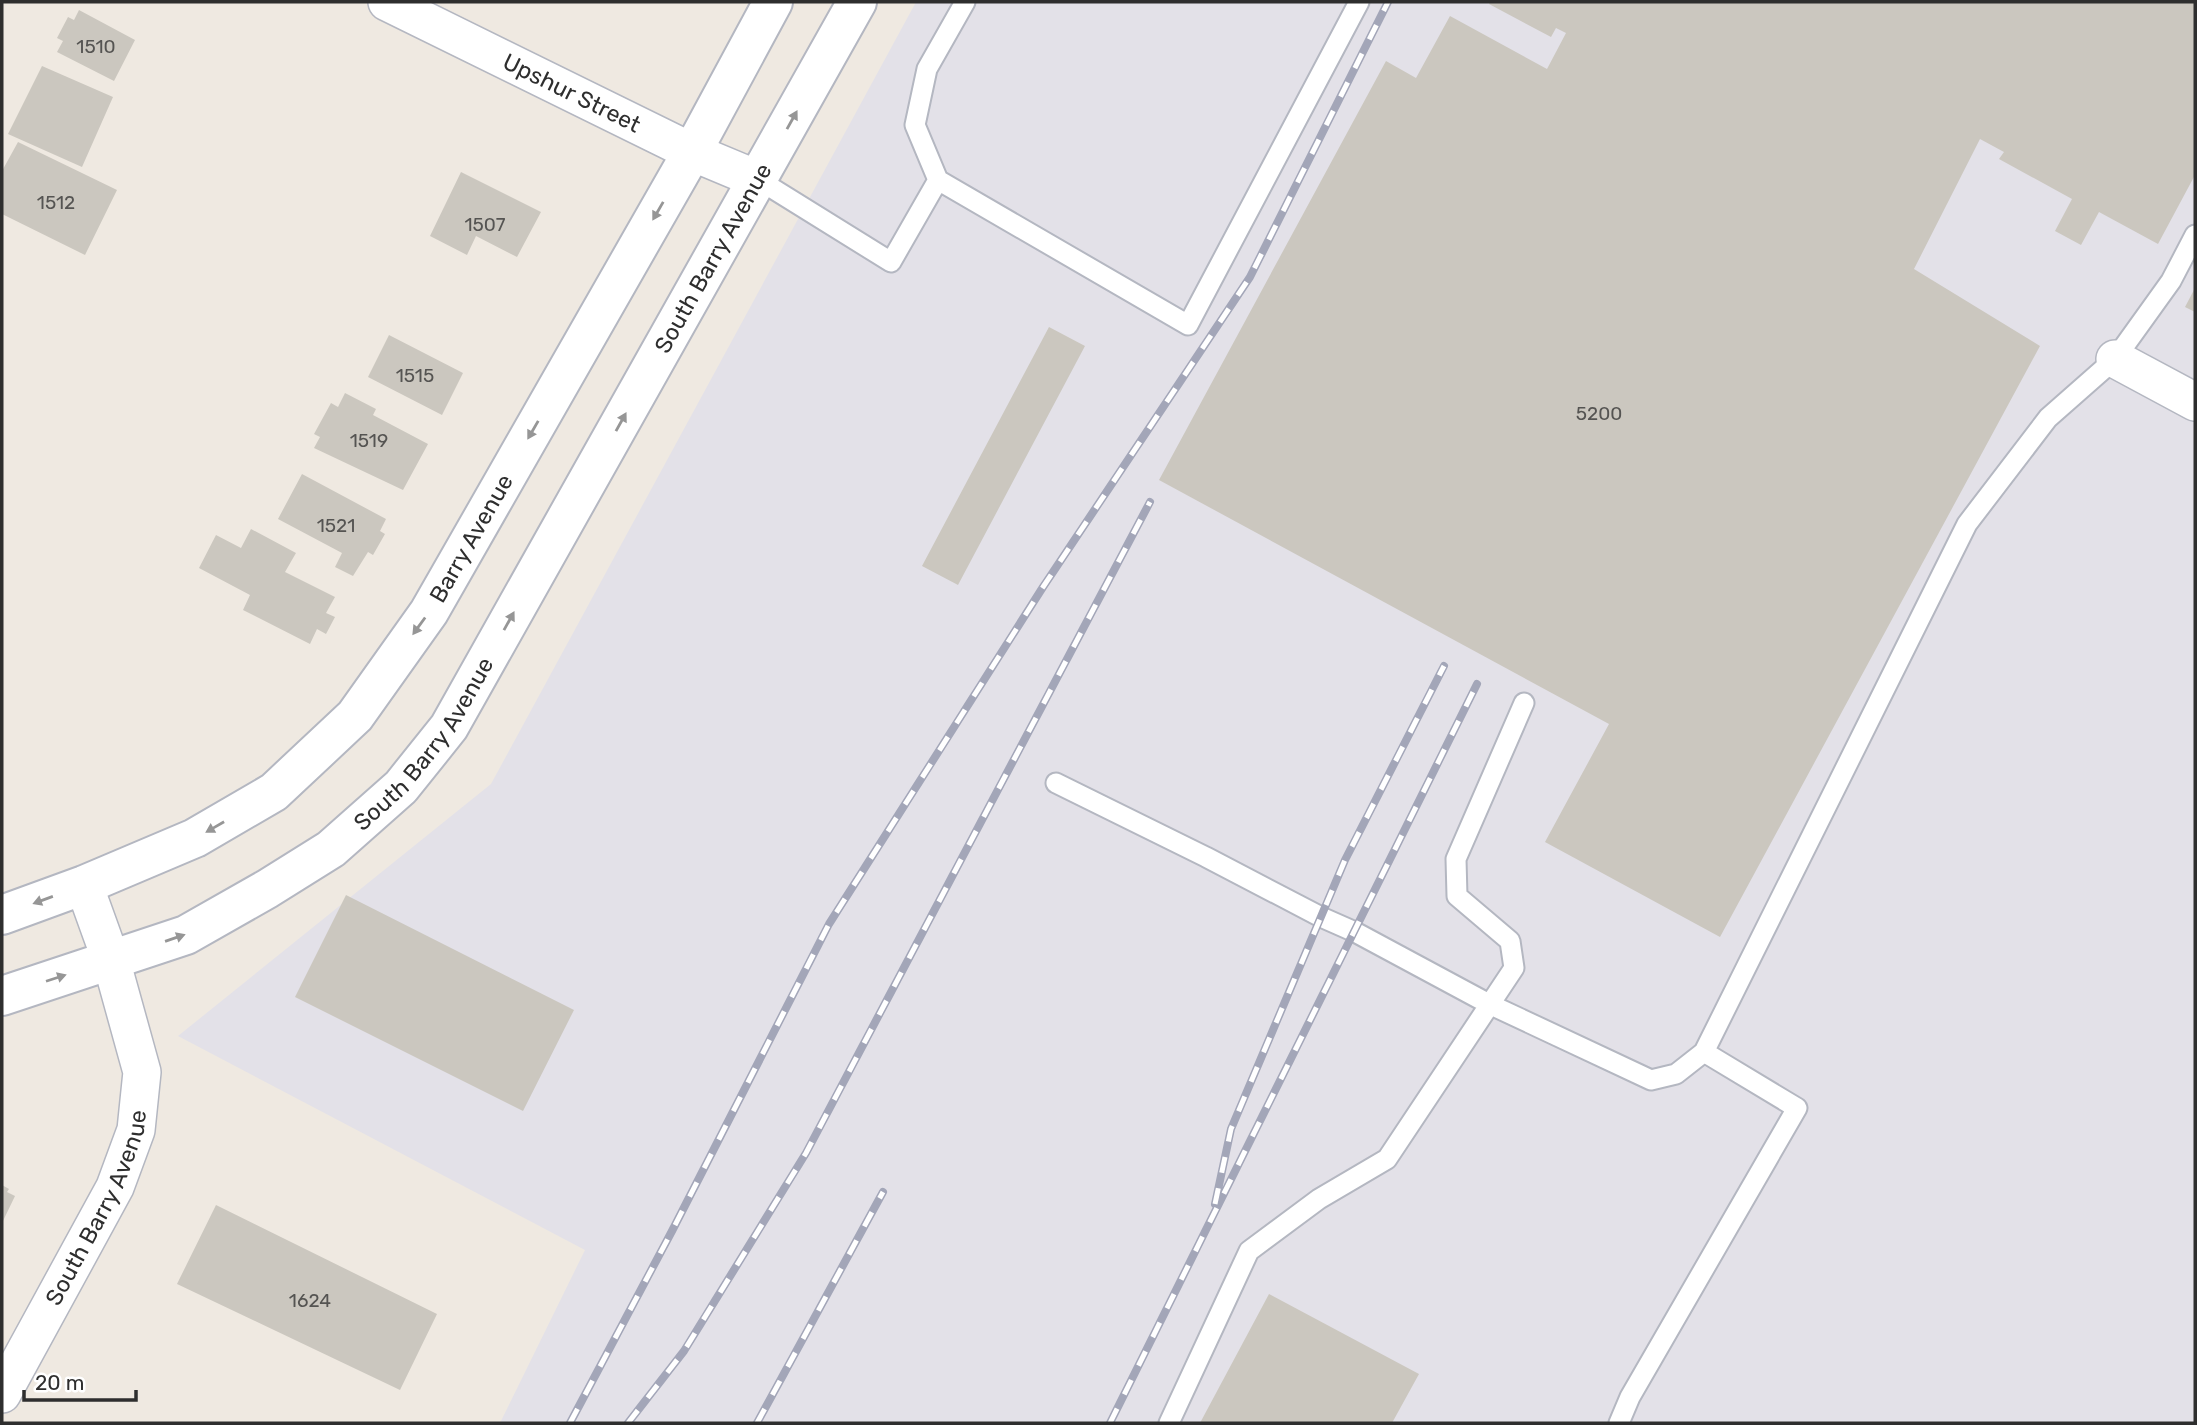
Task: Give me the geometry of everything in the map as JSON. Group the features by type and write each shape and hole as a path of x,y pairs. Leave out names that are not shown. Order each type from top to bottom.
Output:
{"main road":[{"name":"Barry Avenue","path":"2,915 84,885 195,838 274,792 355,716 429,611 692,152 773,2"},
{"name":"South Barry Avenue","path":"111,960 186,935 331,849 401,788 449,727 857,2"},
{"path":"2,996 111,960"}],"street":[{"name":"Upshur Street","path":"387,2 692,152 759,180"},
{"path":"2115,359 2195,402"},
{"path":"84,885 111,960"},
{"name":"South Barry Avenue","path":"2,1394 116,1187 136,1130 142,1072 111,960"}],"lane":[{"path":"965,2 928,69 915,125 938,180 1188,325 1359,2"},
{"path":"759,180 891,262 938,180"},
{"path":"1056,783 1355,932 1489,1004 1651,1080 1676,1074 1704,1052 1967,524 2048,418 2115,359 2171,281 2195,235"},
{"path":"1169,1423 1249,1251 1319,1199 1387,1159 1514,968 1510,941 1457,896 1456,859 1524,703"},
{"path":"1619,1423 1630,1396 1797,1108 1704,1052"}],"shaded area":[{"path":"916,2 2195,2 2195,1423 500,1423 585,1250 178,1036 491,784"}],"building":[{"path":"2195,2 2195,175 2158,244 2099,212 2081,245 2055,231 2072,199 1999,159 2004,152 1980,139 1914,269 2040,346 1720,937 1545,842 1609,724 1159,480 1386,61 1416,78 1450,16 1547,69 1566,33 1556,28 1551,37 1489,4"},
{"path":"79,10 135,40 114,81 57,52 63,41 57,38 68,17 74,20"},
{"path":"42,66 113,97 82,167 8,134"},
{"path":"18,142 117,190 85,255 2,214 2,171"},
{"path":"461,172 541,212 517,257 476,236 467,255 430,236"},
{"path":"2195,288 2195,312 2185,307"},
{"path":"1049,327 1085,346 958,585 922,566"},
{"path":"389,335 463,373 442,415 368,377"},
{"path":"345,393 376,409 373,415 428,444 403,490 314,448 320,437 314,434 331,403 338,407"},
{"path":"302,474 386,519 380,531 385,534 373,555 368,552 353,576 335,567 342,553 278,519"},
{"path":"251,529 296,553 285,572 335,597 326,613 335,617 326,634 317,629 310,644 243,610 250,595 199,568 216,535 241,548"},
{"path":"346,895 574,1010 523,1111 295,997"},
{"path":"2,1185 9,1189 7,1192 15,1196 2,1223"},
{"path":"216,1205 437,1314 400,1390 177,1284"},
{"path":"1269,1294 1419,1374 1392,1423 1200,1423"}],"railway":[{"path":"570,1423 829,924 1043,587 1250,277 1388,2"},
{"path":"628,1423 684,1351 806,1153 1150,502"},
{"path":"1215,1204 1231,1129 1345,860 1444,666"},
{"path":"1110,1423 1477,684"},
{"path":"757,1423 883,1192"}]}
